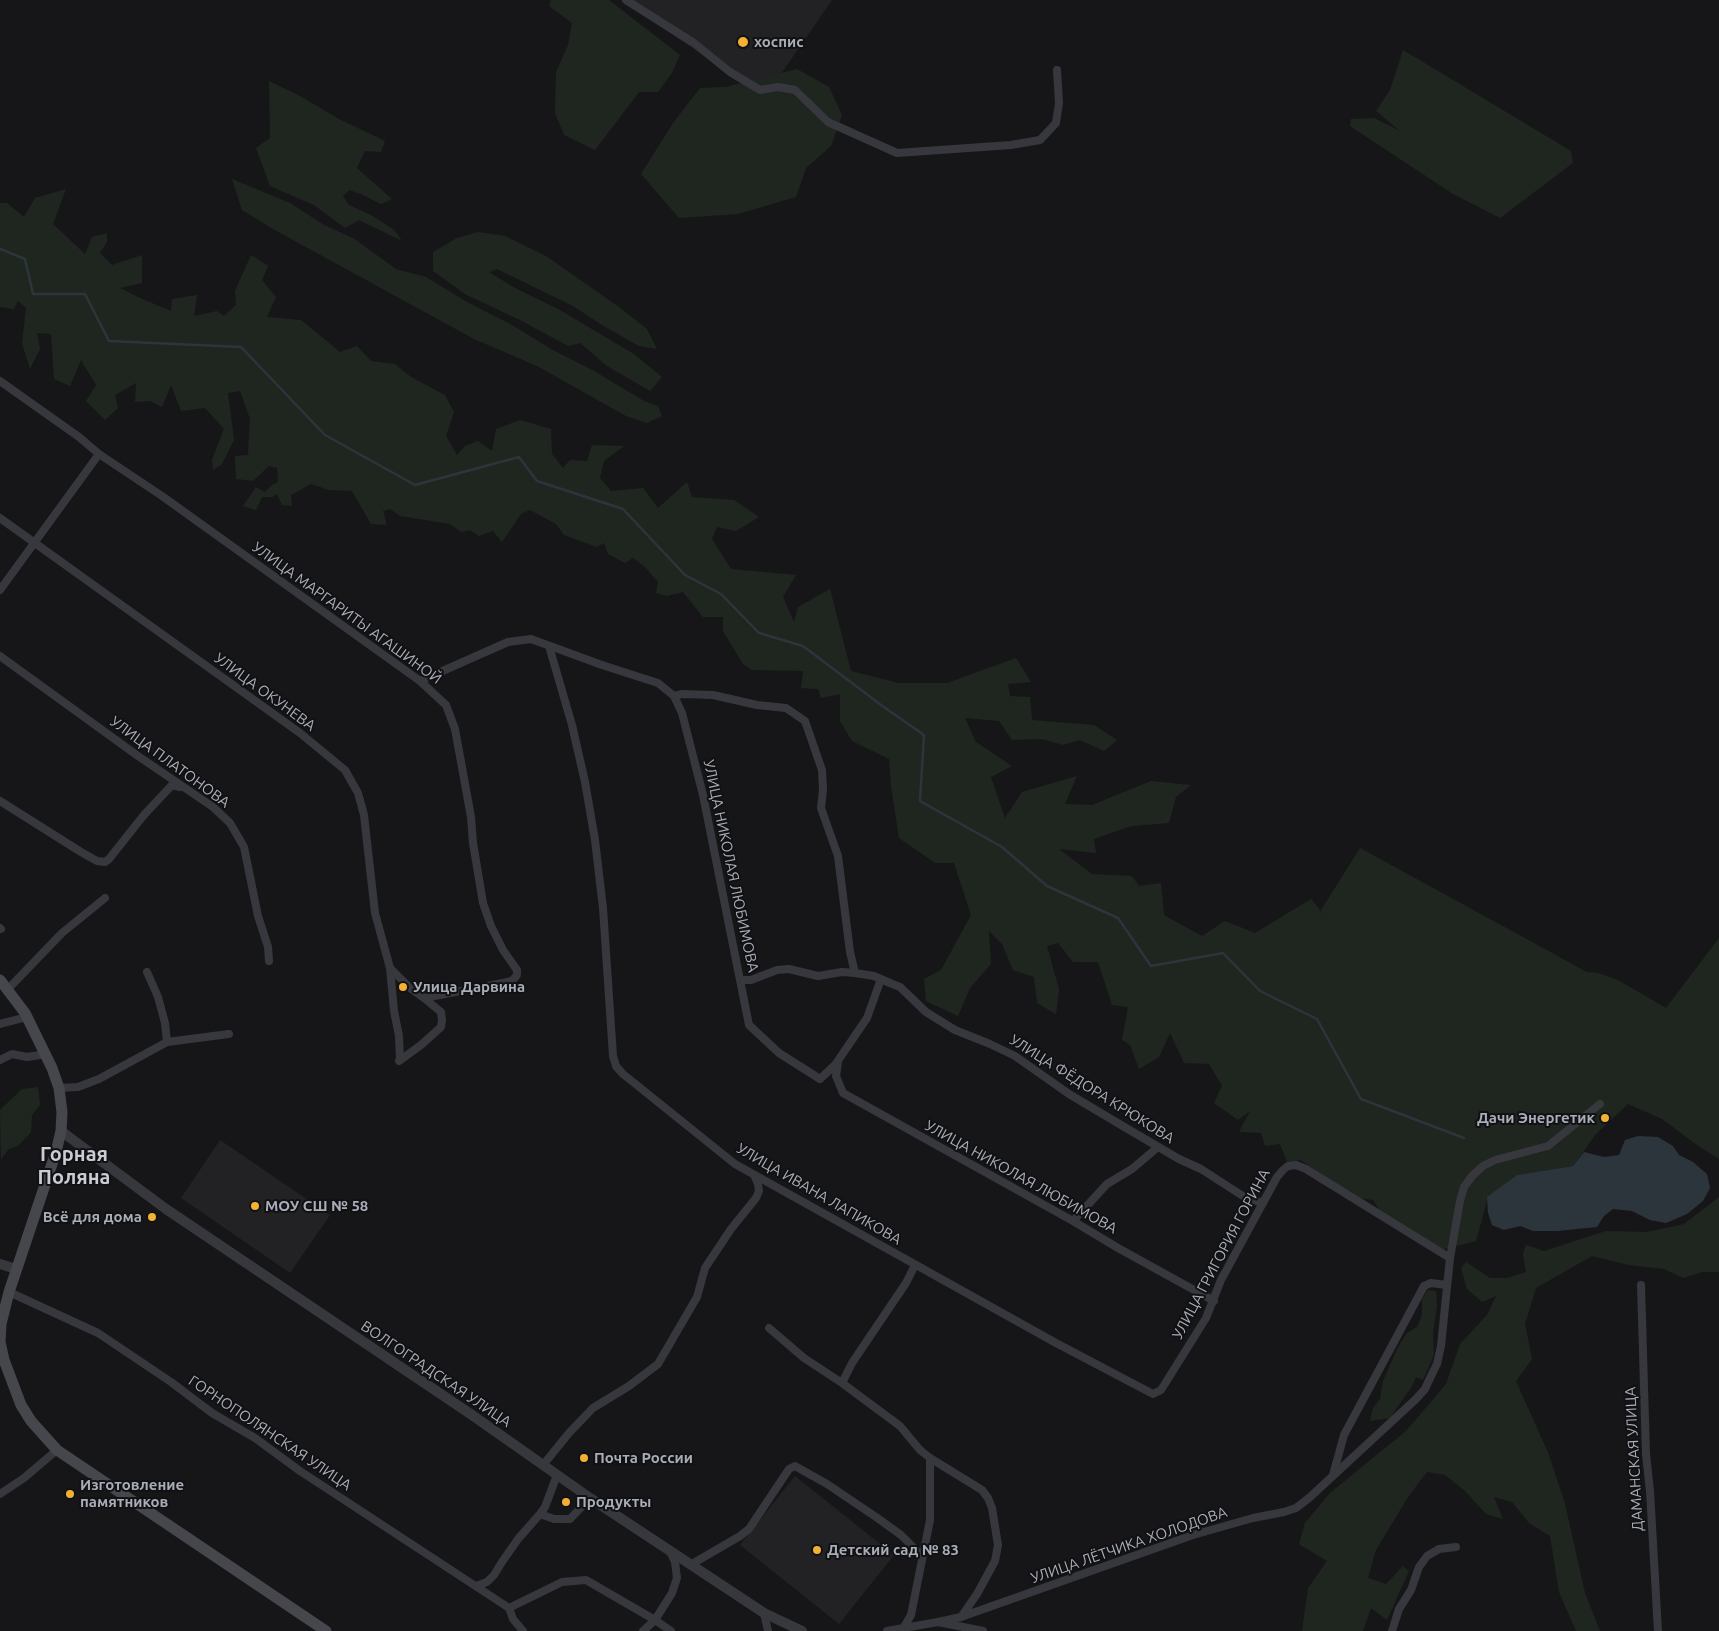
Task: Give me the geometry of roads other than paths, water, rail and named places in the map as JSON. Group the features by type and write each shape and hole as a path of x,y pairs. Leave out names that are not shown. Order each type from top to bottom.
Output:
{"main road":[{"path":"0,980 27,1017 46,1054 59,1088 62,1112 61,1131 16,1269 1,1325 2,1359 21,1405 31,1421 57,1450 326,1631"}],"street":[{"path":"626,0 694,43 730,72 760,90 778,87 795,90 828,122 897,153 1011,145 1040,140 1056,123 1059,103 1057,70"},
{"name":"УЛИЦА МАРГАРИТЫ АГАШИНОЙ","path":"0,381 79,437 99,454 162,496 420,680 446,704 455,729 471,817 473,843 483,903 491,926 503,950 517,970 517,975 508,982 424,998"},
{"path":"0,590 99,454"},
{"name":"УЛИЦА ОКУНЕВА","path":"0,518 300,733 345,770 353,783 364,815 375,913 390,968 394,1011 399,1036 399,1060 441,1027 441,1012 424,998"},
{"path":"420,680 508,642 531,639 658,683 674,696 682,694 713,695 757,705 786,708 805,721 822,770 823,790 821,808 838,856 850,952 855,973"},
{"name":"УЛИЦА ИВАНА ЛАПИКОВА","path":"549,646 581,763 595,840 602,890 613,1056 616,1066 623,1074 735,1164 1141,1390 1153,1394 1161,1390"},
{"name":"УЛИЦА ПЛАТОНОВА","path":"0,656 213,807 230,823 244,847 258,916 268,947 269,961"},
{"name":"УЛИЦА НИКОЛАЯ ЛЮБИМОВА","path":"674,696 682,713 703,795 749,1026 779,1053 820,1079 838,1061"},
{"path":"150,764 170,782 168,789"},
{"path":"0,801 81,852 97,861 105,862 116,852 144,815 172,785 188,790"},
{"path":"8,989 62,932 105,898"},
{"path":"390,968 410,988 424,998"},
{"name":"УЛИЦА ФЁДОРА КРЮКОВА","path":"741,980 756,979 771,971 782,969 818,976 842,972 855,973 874,976 900,987 926,1012 963,1035 990,1044 1015,1056 1069,1094 1158,1147 1201,1169 1246,1198 1263,1203"},
{"path":"147,972 158,997 165,1023 166,1042"},
{"path":"838,1061 867,1018 881,979"},
{"path":"0,1024 27,1017"},
{"path":"59,1088 78,1087 99,1079 166,1042 229,1034"},
{"path":"0,1060 12,1054 27,1057 46,1054"},
{"name":"УЛИЦА НИКОЛАЯ ЛЮБИМОВА","path":"838,1061 836,1076 843,1093 1214,1301"},
{"name":"УЛИЦА ЛЁТЧИКА ХОЛОДОВА","path":"887,1631 961,1617 1193,1534 1296,1508 1416,1400 1424,1389 1436,1364 1441,1346 1450,1258 1460,1201 1464,1188 1473,1175 1483,1166 1496,1160 1548,1146 1600,1104"},
{"name":"ВОЛГОГРАДСКАЯ УЛИЦА","path":"61,1131 166,1209 558,1474 590,1498 764,1612 802,1631"},
{"path":"1073,1221 1107,1184 1132,1169 1158,1147"},
{"name":"УЛИЦА ГРИГОРИЯ ГОРИНА","path":"1161,1390 1206,1318 1214,1301 1220,1280 1283,1170 1296,1165 1366,1204 1450,1258"},
{"path":"753,1174 759,1191 756,1198"},
{"path":"544,1465 569,1433 593,1408 629,1386 658,1364 697,1297 705,1268 730,1229 765,1189 770,1187 780,1189"},
{"path":"0,1264 16,1269"},
{"path":"842,1383 852,1363 906,1283 915,1265"},
{"path":"1333,1475 1344,1435 1421,1291 1428,1284 1447,1285"},
{"name":"ДАМАНСКАЯ УЛИЦА","path":"1641,1285 1646,1454 1658,1631"},
{"name":"ГОРНОПОЛЯНСКАЯ УЛИЦА","path":"9,1292 98,1333 171,1382 212,1413 255,1438 300,1471 510,1608"},
{"path":"769,1328 804,1358 842,1383 900,1426 920,1450 930,1458 982,1490 988,1498 992,1508 998,1545 995,1561 977,1594 961,1617"},
{"path":"0,1494 24,1478 57,1450"},
{"path":"904,1627 911,1615 930,1520 930,1458"},
{"path":"692,1564 749,1529 789,1468 796,1466 876,1517 900,1535 922,1556"},
{"path":"476,1586 487,1582 494,1575 518,1539 540,1514 545,1507 558,1474"},
{"path":"540,1514 554,1519 570,1519 590,1498"},
{"path":"1392,1631 1399,1609 1411,1590 1419,1567 1427,1556 1439,1549 1456,1547"},
{"path":"643,1631 655,1620 672,1593 677,1578 675,1562 668,1549"},
{"path":"523,1631 513,1619 510,1608 562,1582 586,1580 671,1631"},
{"path":"764,1612 768,1631"},
{"path":"938,1622 982,1631"}],"waterway":[{"path":"0,249 25,259 33,294 85,294 109,341 241,347 325,435 415,485 519,457 537,481 623,509 685,575 721,594 759,633 803,646 924,735 920,801 1002,847 1047,886 1118,918 1151,966 1223,953 1260,991 1317,1019 1361,1099 1464,1138"}],"place":[{"name":"хоспис","path":"743,42"},
{"name":"Улица Дарвина","path":"403,987"},
{"name":"Дачи Энергетик","path":"1605,1118"},
{"name":"МОУ СШ № 58","path":"255,1206"},
{"name":"Всё для дома","path":"152,1217"},
{"name":"Почта России","path":"584,1458"},
{"name":"Изготовление памятников","path":"70,1494"},
{"name":"Продукты","path":"566,1502"},
{"name":"Детский сад № 83","path":"817,1550"}],"district":[{"name":"Горная Поляна","path":"74,1166"}]}
